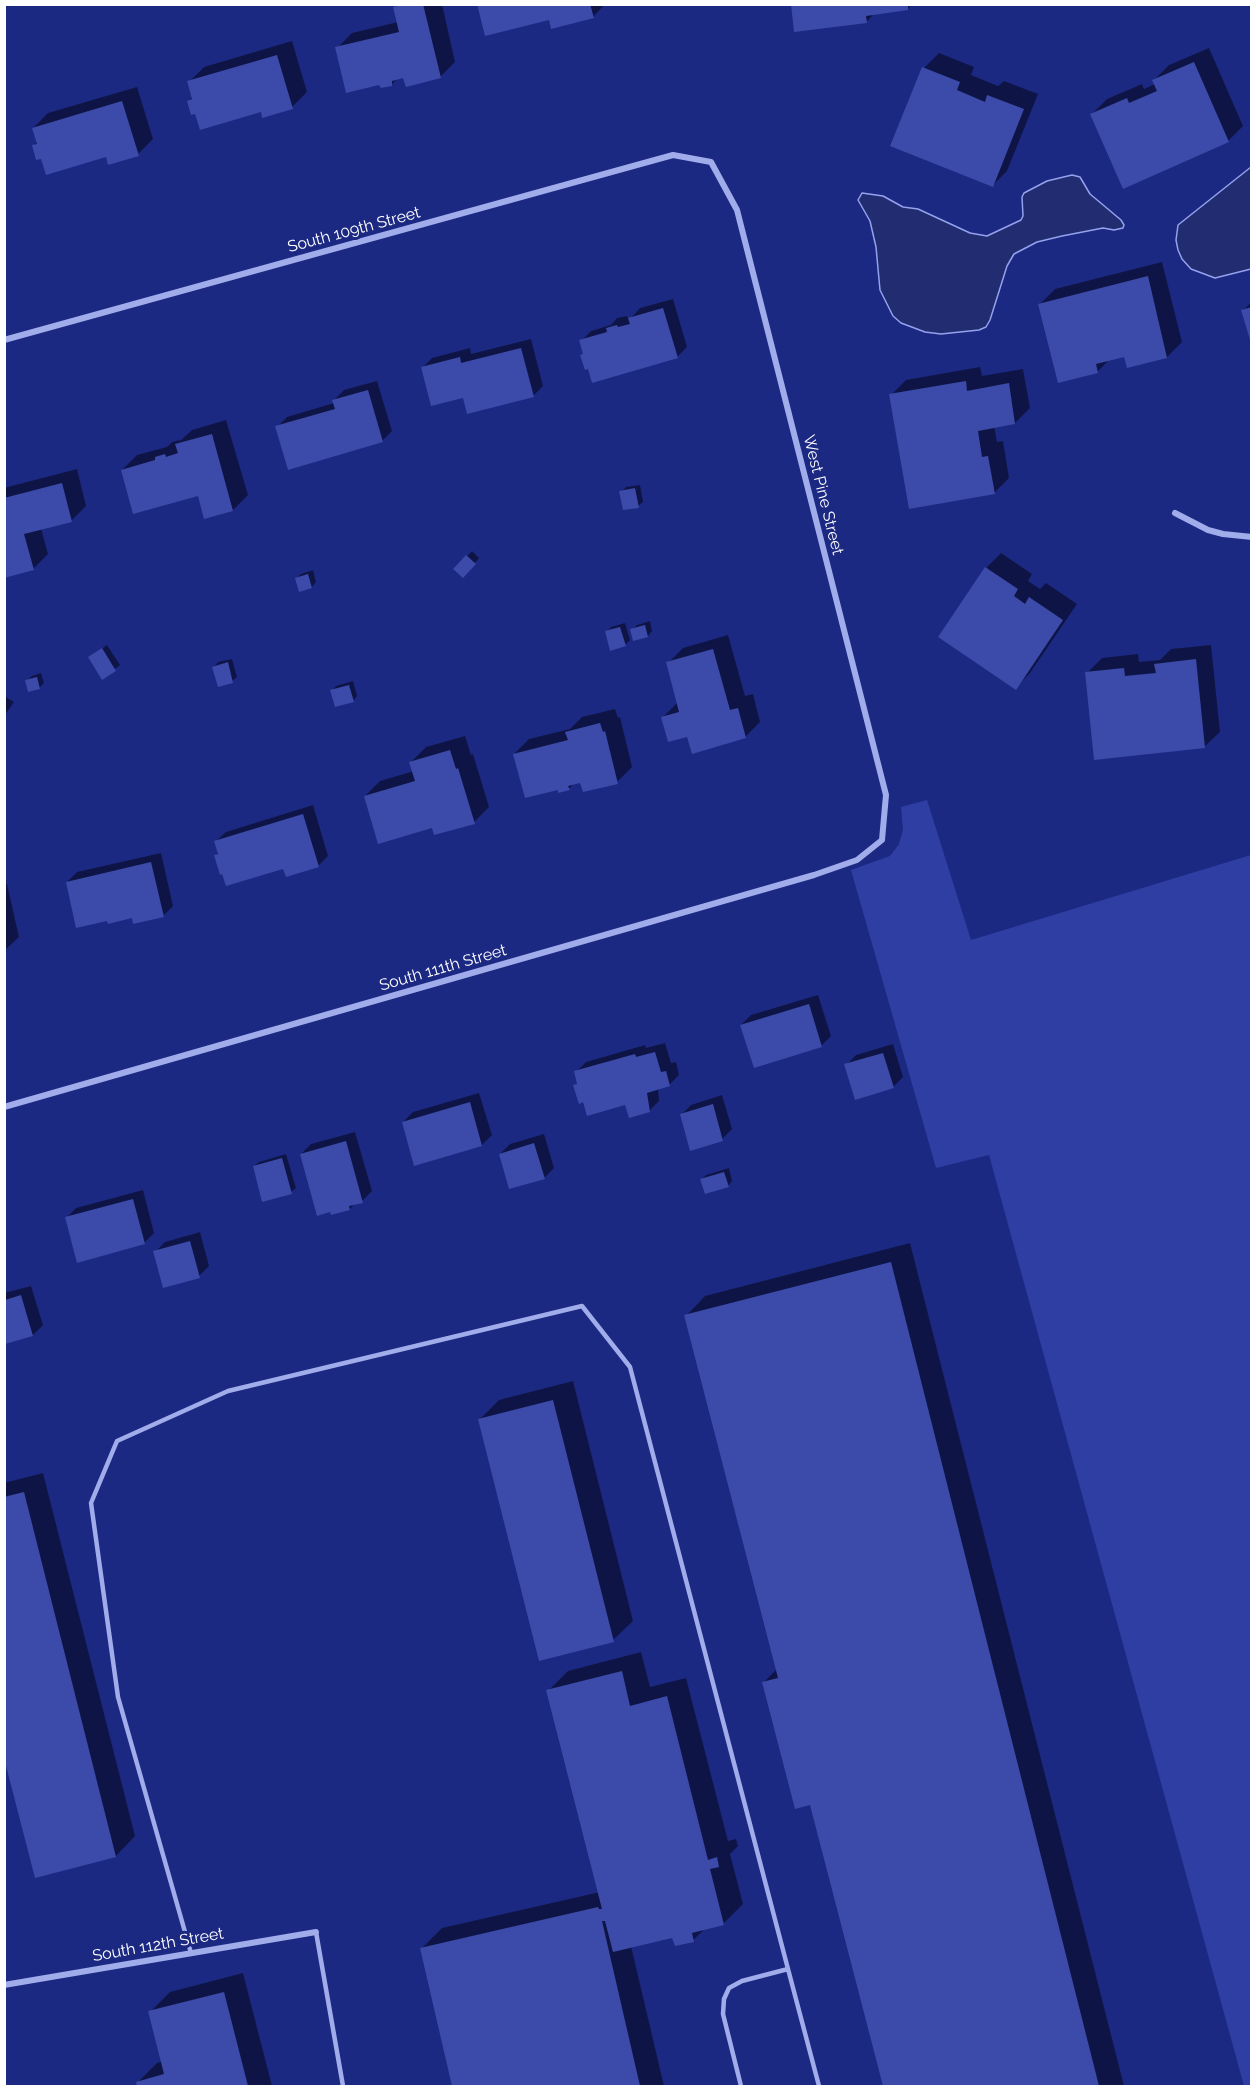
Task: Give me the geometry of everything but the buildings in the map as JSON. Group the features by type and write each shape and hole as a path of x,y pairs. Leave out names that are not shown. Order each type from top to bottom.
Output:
{"street":[{"name":"South 109th Street","path":"4,340 673,155 711,162"},
{"name":"West Pine Street","path":"711,162 736,210 886,795 882,840"},
{"path":"1175,513 1208,530 1251,537"},
{"name":"South 111th Street","path":"4,1107 814,875 856,860 882,840"},
{"name":"South 112th Street","path":"4,1985 316,1932"}],"lane":[{"path":"191,1953 118,1696 91,1503 117,1441 228,1390 582,1306 630,1367 819,2086"},
{"path":"316,1932 344,2086"},
{"path":"741,2086 723,2014 724,1999 729,1988 742,1981 788,1969"}],"shaded area":[{"path":"1251,167 1251,269 1215,278 1191,269 1178,250 1176,240 1178,225"},
{"path":"1072,175 1080,177 1090,194 1121,220 1123,228 1114,230 1103,228 1062,236 1037,242 1014,254 1007,266 990,320 986,327 979,330 941,334 925,332 901,323 893,316 880,290 876,247 870,221 858,200 862,193 883,196 903,207 918,209 970,233 987,236 1021,220 1024,193 1047,181"},
{"path":"927,800 971,940 1251,855 1251,2086 1244,2086 989,1155 936,1168 851,870 890,856 899,844 903,830 901,807"}]}
